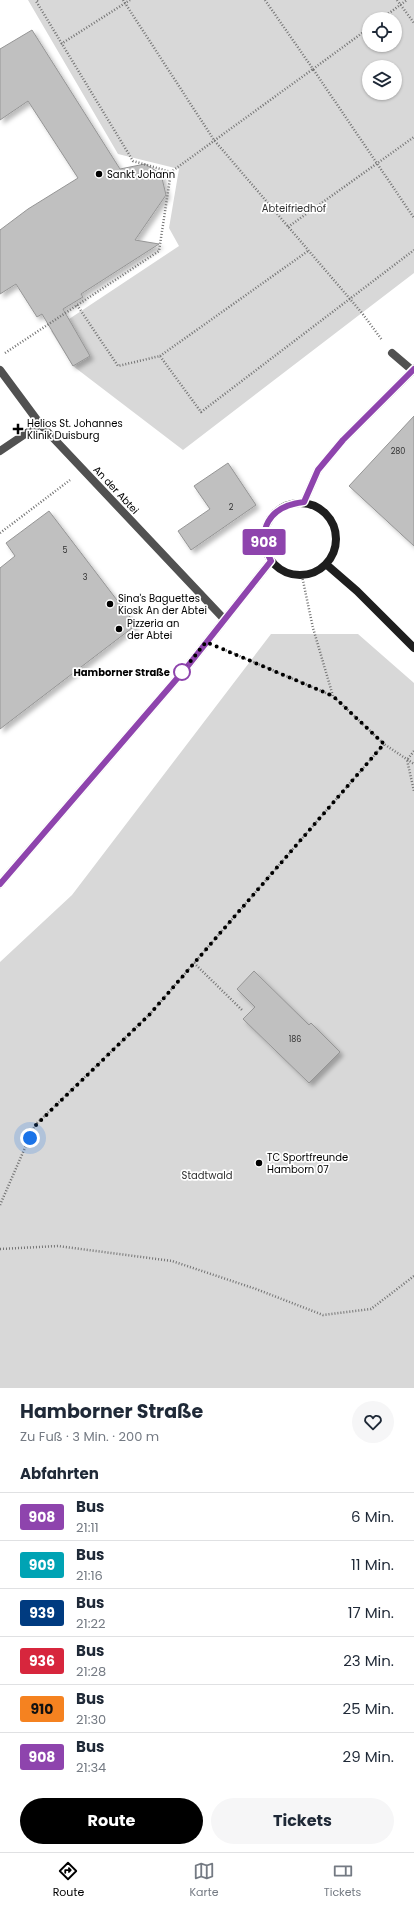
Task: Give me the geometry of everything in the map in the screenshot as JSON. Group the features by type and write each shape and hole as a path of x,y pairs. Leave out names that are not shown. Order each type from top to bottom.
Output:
{"street":[{"path":"304,502 318,470 343,440 413,370 392,353"},
{"name":"An der Abtei","path":"0,370 40,424 224,619"},
{"path":"0,450 40,424"},
{"path":"304,502 323,509 335,526 337,546 327,564 316,573 302,576 285,572 271,561 265,549 264,534 268,521 277,510 290,503 304,502"},
{"path":"0,884 206,642 271,561"},
{"path":"327,564 357,591 414,648"}],"path":[{"path":"38,0 36,1 61,44 132,161 171,172"},
{"path":"61,44 124,2 130,0"},
{"path":"265,0 414,218"},
{"path":"397,0 414,23"},
{"path":"390,12 406,0"},
{"path":"124,2 214,140 392,353"},
{"path":"0,357 159,251 171,172 362,33"},
{"path":"288,228 414,137"},
{"path":"160,356 201,412 414,250"},
{"path":"77,305 118,366 160,356 308,251"},
{"path":"0,533 83,470"},
{"path":"302,576 313,628 333,696"},
{"path":"206,642 333,696 384,744 414,764"},
{"path":"0,1205 36,1125 150,1014 384,744"},
{"path":"407,760 414,751"},
{"path":"407,760 414,791"},
{"path":"194,963 242,1010"},
{"path":"0,1249 58,1246 172,1261 256,1289 323,1315 372,1309 414,1276"}],"green space":[{"name":"Abteifriedhof","path":"28,0 414,0 414,273 183,450 73,366 51,331 179,246 169,228 179,169 118,154"},
{"name":"Stadtwald","path":"271,634 358,634 414,683 414,1388 0,1388 0,962 72,895"}],"building":[{"name":"Sankt Johann","path":"32,30 120,169 145,164 161,174 166,195 135,240 159,244 81,294 83,297 63,309 90,356 73,366 42,314 37,317 16,284 0,294 0,230 28,209 78,178 28,101 0,120 0,49"},
{"path":"414,416 414,546 349,486"},
{"path":"228,463 256,505 191,550 178,531 210,509 194,486"},
{"path":"49,511 136,625 0,729 0,568 15,556 6,543"},
{"path":"254,971 309,1025 311,1023 340,1052 309,1083 243,1019 255,1007 237,989"}],"bus line":[{"name":"908","path":"0,884 187,667 271,561 265,549 264,534 268,521 277,510 290,503 304,502 318,470 343,440 414,369"}],"place":[{"name":"Sankt Johann","path":"99,174"},
{"name":"Helios St. Johannes Klinik Duisburg","path":"18,429"},
{"name":"Sina's Baguettes Kiosk An der Abtei","path":"110,604"},
{"name":"Pizzeria an der Abtei","path":"119,629"},
{"name":"Hamborner Straße","path":"182,672"},
{"name":"TC Sportfreunde Hamborn 07","path":"259,1163"}],"route":[{"path":"30,1138 36,1125 150,1014 384,744 333,696 206,642 187,667 178,677 182,672"}]}
